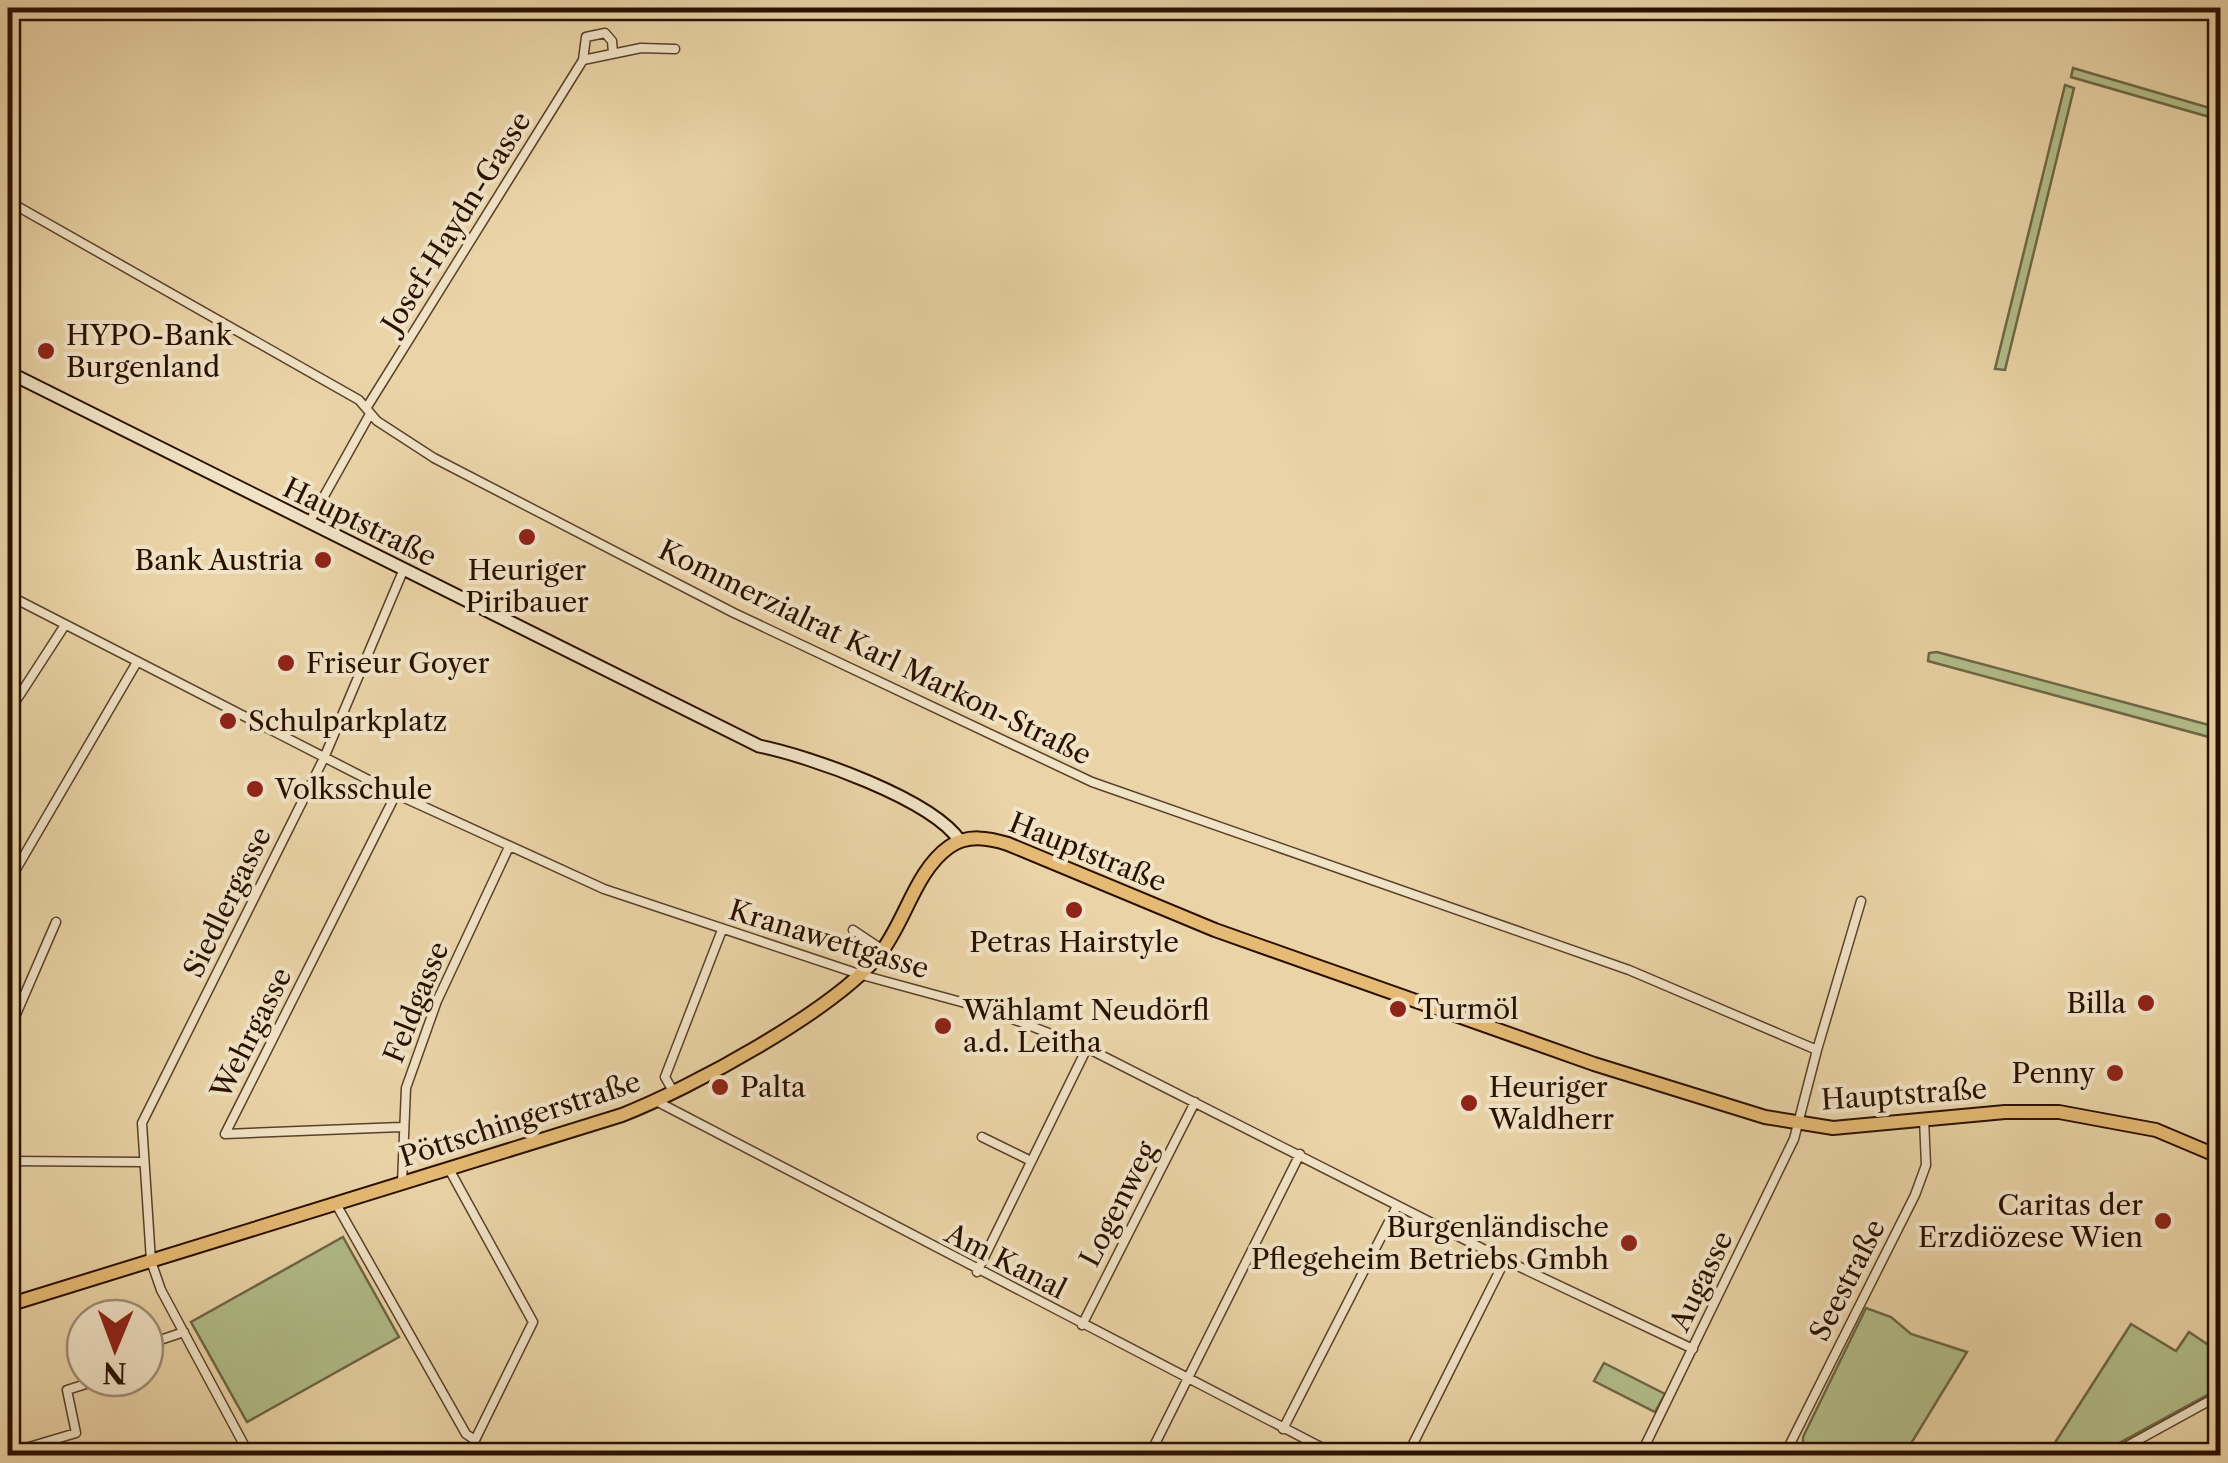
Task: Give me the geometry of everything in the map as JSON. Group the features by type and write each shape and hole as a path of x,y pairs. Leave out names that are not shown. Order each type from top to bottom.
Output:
{"main road":[{"name":"Hauptstraße","path":"960,841 990,839 1008,844 1269,949 1698,1098 1798,1124 1870,1126 2005,1112 2106,1118 2156,1130 2220,1157"},
{"name":"Pöttschingerstraße","path":"8,1305 449,1169 674,1093 862,975 883,950 932,864 960,841"}],"street":[{"name":"Josef-Haydn-Gasse","path":"308,523 368,411 584,60 586,37 605,33 612,41 612,53"},
{"name":"Josef-Haydn-Gasse","path":"584,60 612,53 675,49"},
{"name":"Kommerzialrat Karl Markon-Straße","path":"8,201 368,411 434,458 734,613 1092,782 1629,970 1817,1050"},
{"name":"Hauptstraße","path":"8,374 403,571 650,688 759,746 798,754 912,802 960,841"},
{"name":"Siedlergasse","path":"250,1456 151,1261 142,1123 324,758 403,571"},
{"name":"Kranawettgasse","path":"8,595 396,794 604,889 862,975 987,1009 1087,1048 1505,1260 1693,1349"},
{"path":"8,713 65,625"},
{"path":"8,883 137,662"},
{"name":"Wehrgasse","path":"396,794 225,1134 401,1127"},
{"name":"Feldgasse","path":"402,1183 401,1127 406,1088 437,1001 509,847"},
{"path":"1798,1124 1860,901"},
{"path":"8,1033 56,922"},
{"path":"674,1093 665,1076 722,930"},
{"path":"853,930 883,950"},
{"path":"977,1272 1087,1048"},
{"name":"Am Kanal","path":"656,1101 977,1272 1338,1456"},
{"name":"Logenweg","path":"1082,1326 1195,1102"},
{"name":"Seestraße","path":"1784,1456 1915,1196 1926,1165 1924,1120"},
{"name":"Augasse","path":"1640,1456 1798,1124"},
{"path":"982,1137 1031,1161"},
{"path":"1150,1456 1300,1154"},
{"path":"8,1161 142,1162"},
{"path":"336,1204 466,1434 475,1440 533,1322 449,1169"},
{"path":"1284,1429 1397,1206"},
{"path":"1408,1456 1505,1260"},
{"path":"165,1338 184,1332"},
{"path":"2109,1456 2220,1395"},
{"path":"8,1446 10,1453 76,1434 78,1425 70,1398"},
{"path":"1304,1456 1310,1442"},
{"path":"1789,1446 1808,1456"}],"green space":[{"path":"2073,68 2220,111 2220,120 2071,77"},
{"path":"2065,85 2074,88 2005,370 1995,369"},
{"path":"1929,653 2220,728 2220,740 1928,661"},
{"path":"343,1237 399,1337 247,1422 191,1322"},
{"path":"1866,1308 1891,1317 1911,1334 1967,1352 1904,1455 1818,1455 1803,1449 1803,1437"},
{"path":"2131,1324 2176,1351 2189,1332 2216,1350 2220,1344 2220,1388 2097,1455 2047,1455"},
{"path":"1604,1363 1665,1394 1655,1412 1594,1381"}],"railway":[{"path":"308,8 412,8"}],"place":[{"name":"HYPO-Bank Burgenland","path":"46,351"},
{"name":"Heuriger Piribauer","path":"527,537"},
{"name":"Bank Austria","path":"323,560"},
{"name":"Friseur Goyer","path":"286,663"},
{"name":"Schulparkplatz","path":"228,721"},
{"name":"Volksschule","path":"255,789"},
{"name":"Petras Hairstyle","path":"1074,910"},
{"name":"Billa","path":"2146,1003"},
{"name":"Turmöl","path":"1398,1009"},
{"name":"Wählamt Neudörfl a.d. Leitha","path":"943,1026"},
{"name":"Penny","path":"2115,1073"},
{"name":"Palta","path":"720,1087"},
{"name":"Heuriger Waldherr","path":"1469,1103"},
{"name":"Caritas der Erzdiözese Wien","path":"2163,1221"},
{"name":"Burgenländische Pflegeheim Betriebs Gmbh","path":"1629,1243"}]}
